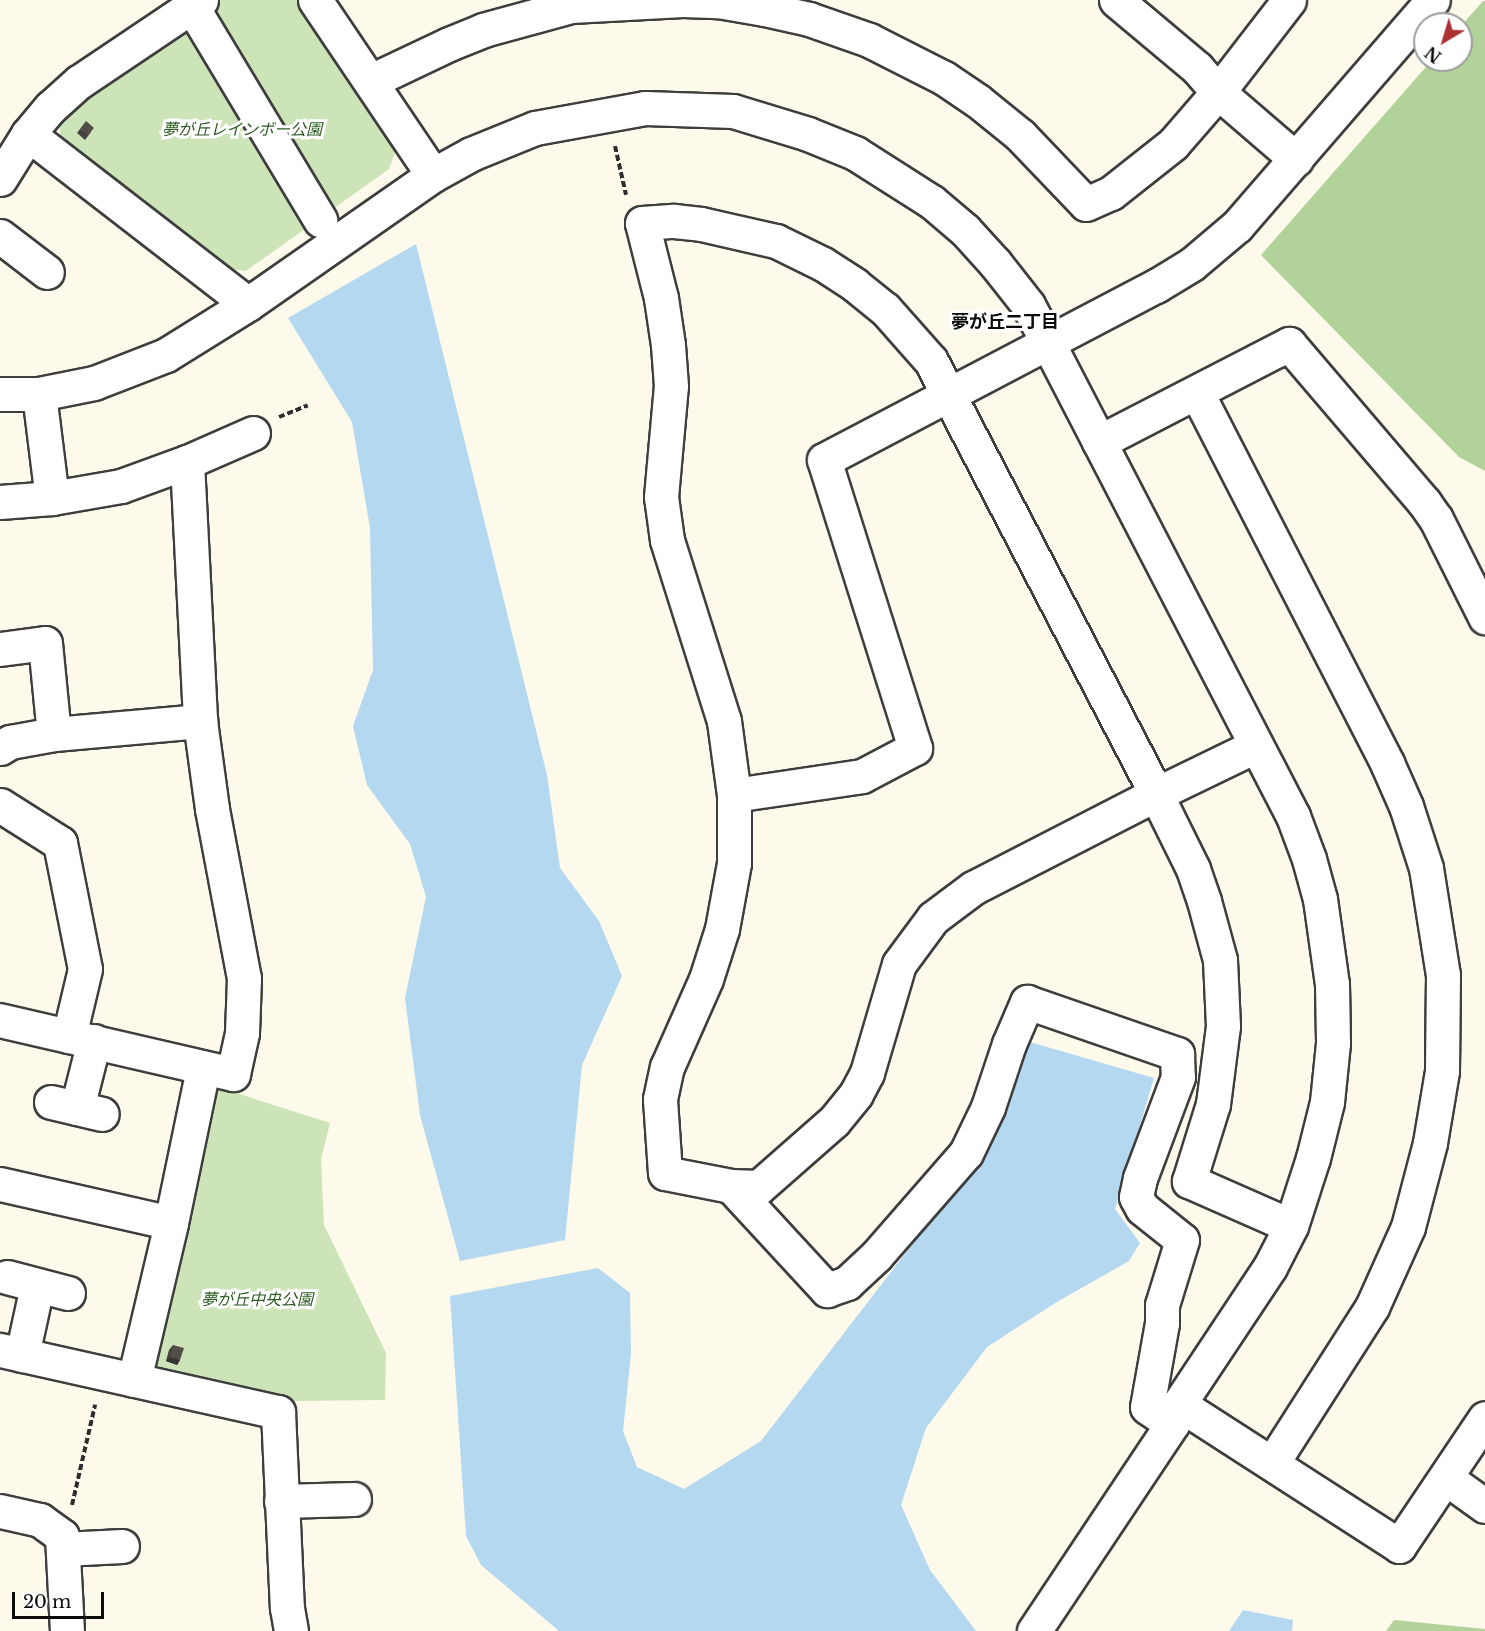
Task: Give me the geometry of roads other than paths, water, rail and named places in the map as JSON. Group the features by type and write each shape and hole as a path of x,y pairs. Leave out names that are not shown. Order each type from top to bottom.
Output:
{"street":[{"path":"315,0 433,175"},
{"path":"371,81 483,30 571,6 683,0 718,1 809,20 869,40 944,78 978,101 1020,135 1086,204 1112,193 1166,150 1218,92 1289,0"},
{"path":"1116,0 1197,68 1218,92 1296,159"},
{"path":"734,795 862,776 915,748 824,460 1156,286 1192,264 1237,226 1433,0"},
{"path":"0,179 28,134 51,107 79,82 194,2 320,220"},
{"path":"0,394 39,394 94,383 133,369 174,350 248,304 433,175 500,140 535,128 645,108 733,111 808,134 855,153 932,202 965,230 1028,305 1293,816 1309,859 1320,899 1332,984 1332,1042 1327,1102 1313,1158 1291,1226 1264,1277 1034,1631"},
{"path":"28,134 248,304"},
{"path":"1255,746 1156,794 973,888 933,918 899,964 869,1065 856,1094 834,1121 759,1187 731,1186 665,1173 660,1099 667,1067 706,979 722,929 734,863 734,795 724,721 667,540 661,497 670,386 668,345 661,298 642,224 674,221 738,230 776,241 823,264 885,309 931,361 1156,794 1193,869 1220,960 1223,1026 1213,1104 1189,1181 1291,1226"},
{"path":"0,236 47,272"},
{"path":"1099,442 1289,344 1424,502 1436,519 1485,617"},
{"path":"1197,393 1388,763 1406,806 1426,868 1443,975 1443,1032 1438,1092 1421,1183 1408,1227 1372,1307 1273,1462"},
{"path":"39,394 52,498"},
{"path":"0,502 52,498 122,486 187,462 253,433"},
{"path":"0,1020 233,1074 242,1033 244,978 212,809 200,721 187,462"},
{"path":"0,649 45,643 54,734"},
{"path":"0,748 10,742 54,734 200,721"},
{"path":"0,805 60,843 85,969 77,1108"},
{"path":"731,1186 827,1290 847,1283 876,1256 966,1153 988,1107 1009,1044 1027,1002 1177,1053 1178,1077 1140,1178 1136,1197 1142,1208 1182,1240 1162,1305 1162,1323 1147,1407 1175,1414 1273,1462 1399,1546 1485,1418"},
{"path":"134,1380 171,1223 203,1068"},
{"path":"0,1184 171,1223"},
{"path":"68,1293 22,1281 11,1352 278,1412 281,1501 291,1631"},
{"path":"1446,1478 1485,1506"},
{"path":"281,1501 355,1501"},
{"path":"0,1511 40,1520 59,1540 67,1631"},
{"path":"59,1540 122,1546"}],"water":[{"path":"416,244 547,775 560,868 599,921 622,976 582,1065 565,1240 460,1261 420,1115 405,998 426,897 410,844 367,785 353,726 373,670 370,528 352,422 288,318"},
{"path":"1023,1040 1154,1078 1115,1209 1140,1243 1129,1261 1057,1302 987,1347 926,1428 901,1505 930,1570 976,1631 559,1631 481,1565 466,1536 450,1296 598,1268 630,1293 631,1354 623,1431 637,1467 684,1489 761,1441 984,1151"},
{"path":"1243,1610 1293,1620 1292,1631 1229,1631"}],"district":[{"name":"夢が丘二丁目","path":"1005,322"}],"park label":[{"name":"夢が丘レインボー公園","path":"242,129"},
{"name":"夢が丘中央公園","path":"257,1299"}]}
